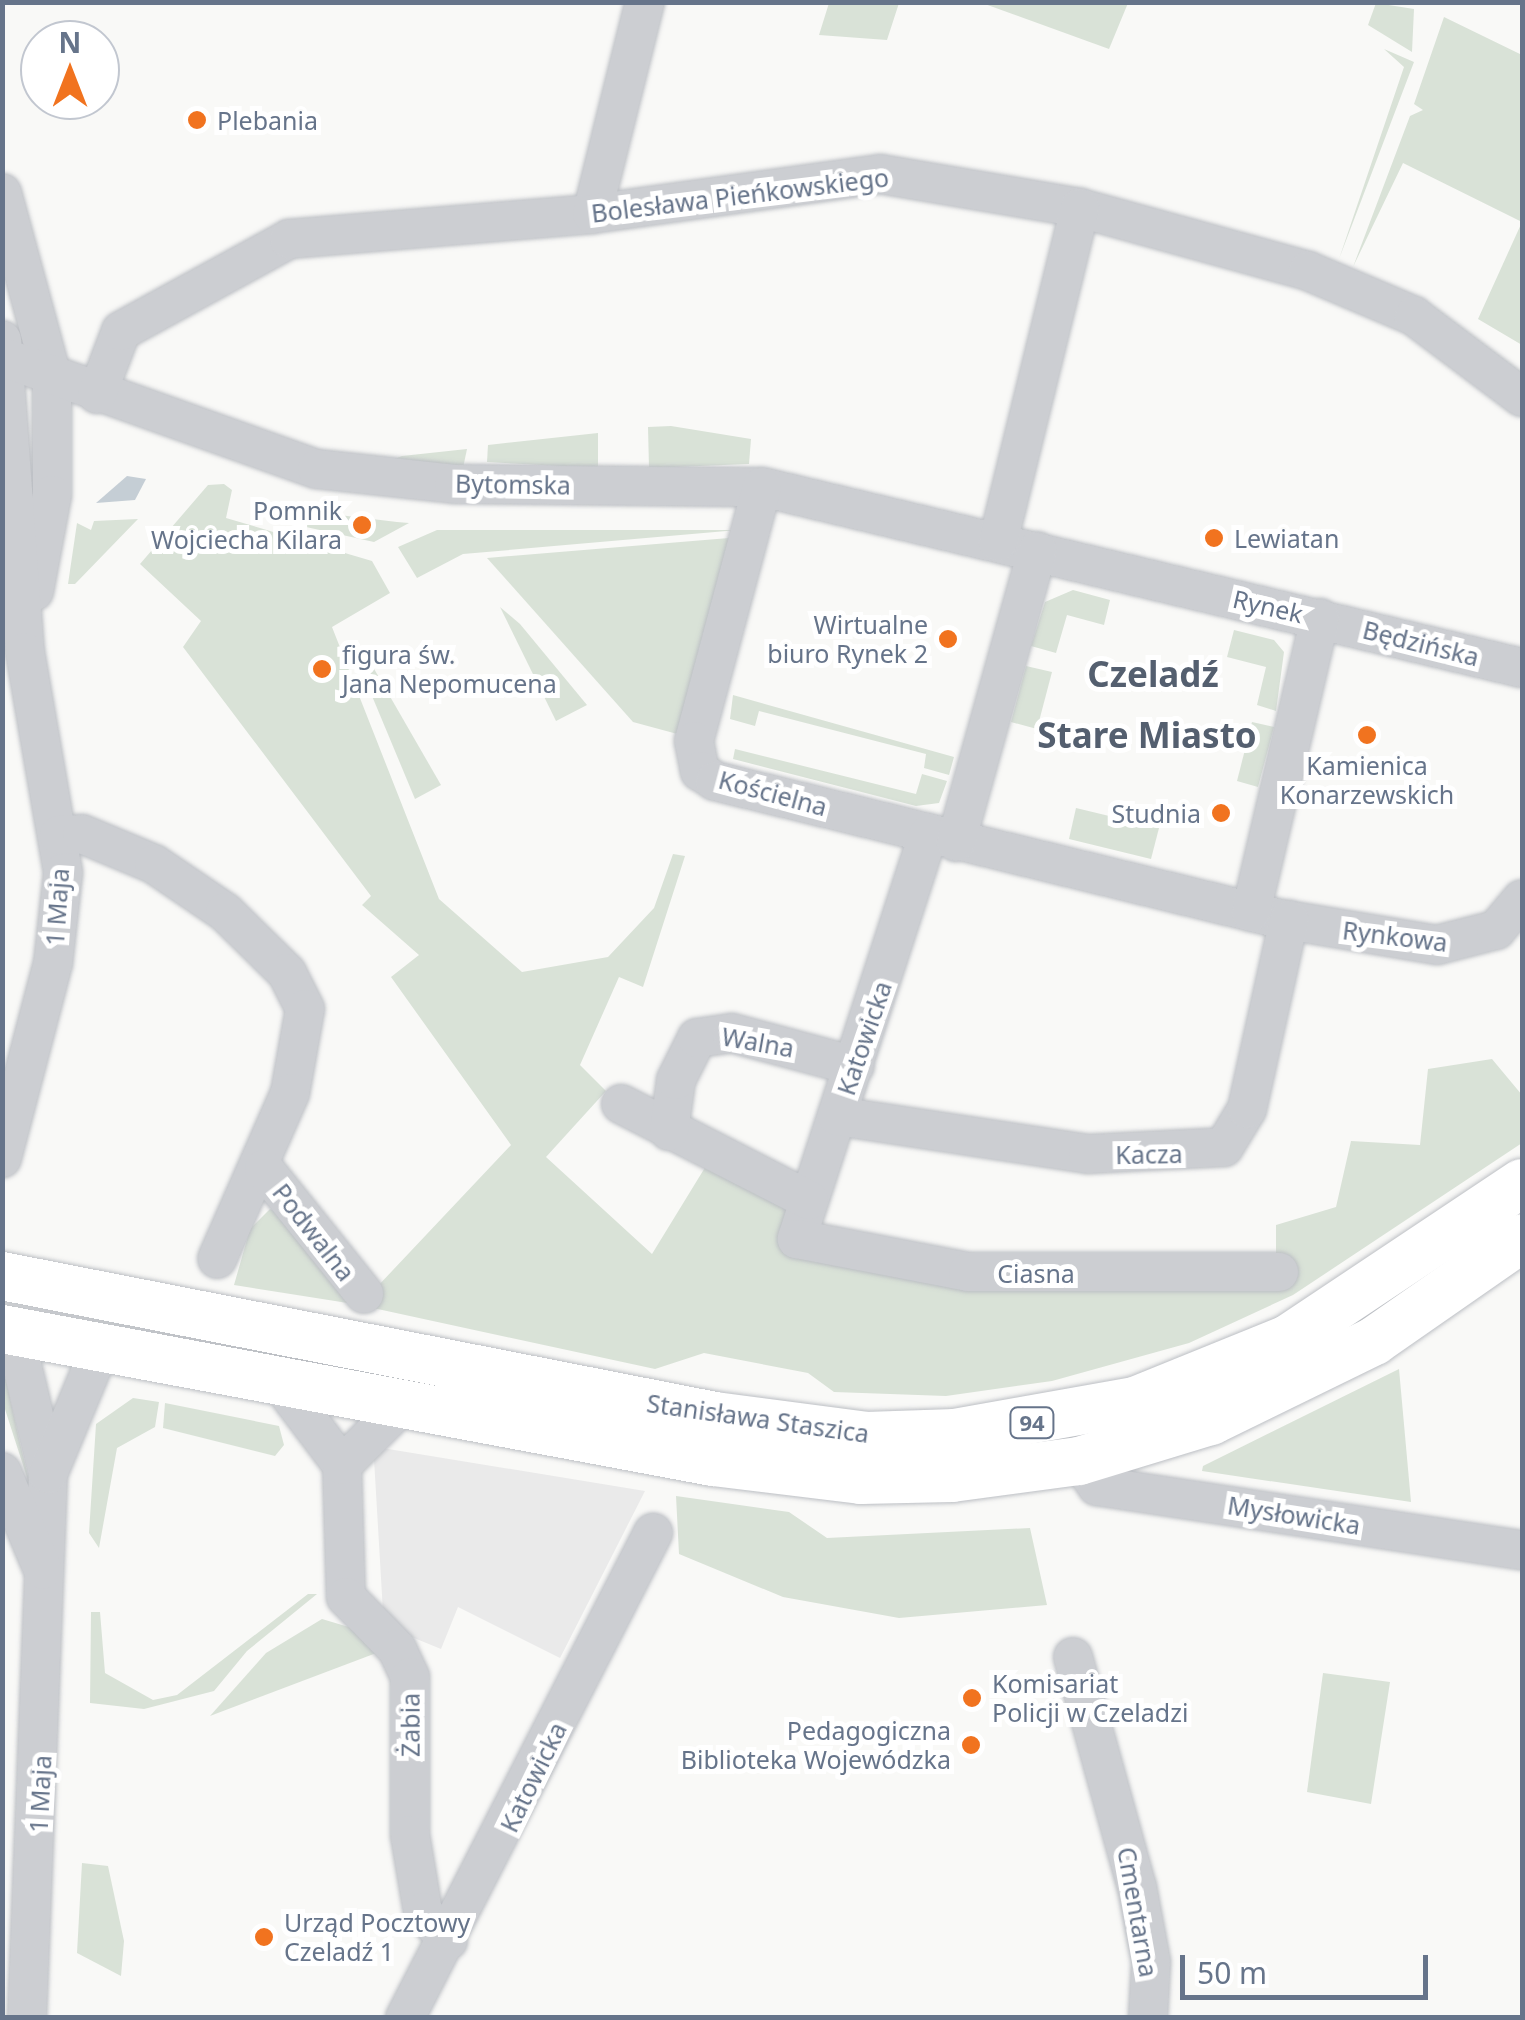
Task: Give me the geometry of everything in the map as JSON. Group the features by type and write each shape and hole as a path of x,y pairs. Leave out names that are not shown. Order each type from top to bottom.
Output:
{"main road":[{"name":"Stanisława Staszica","path":"2,1276 714,1416 866,1436 956,1434 1135,1402 1271,1346 1522,1183"},
{"name":"Stanisława Staszica","path":"2,1329 99,1351 401,1406 861,1480 1079,1461 1294,1385 1522,1238"}],"street":[{"path":"592,214 645,2"},
{"name":"Bolesława Pieńkowskiego","path":"97,394 121,331 289,238 592,214 880,174 1080,208 1354,288 1414,316 1522,397"},
{"name":"1 Maja","path":"2,193 52,376 52,494 25,652"},
{"path":"998,542 1080,208"},
{"name":"1 Maja","path":"2,1158 53,963 59,836 25,652 4,352"},
{"name":"Bytomska","path":"4,352 52,376 262,456 374,478 762,487 1037,552"},
{"name":"Kościelna","path":"762,487 694,759 715,781 942,839"},
{"path":"1037,552 942,839 1251,912"},
{"name":"Rynek","path":"1037,552 1320,618 1251,912"},
{"name":"Będzińska","path":"1320,618 1522,668"},
{"name":"Podwalna","path":"59,836 82,834 154,864 225,912 286,973 305,1009 290,1093 264,1169 216,1258"},
{"name":"Katowicka","path":"797,1239 855,1066 942,839"},
{"name":"Rynkowa","path":"1251,912 1471,943 1522,899"},
{"name":"Kacza","path":"837,1116 1047,1151 1210,1153 1242,1124 1289,920"},
{"name":"Walna","path":"669,1130 676,1080 697,1038 732,1033 855,1066"},
{"path":"620,1104 808,1200"},
{"name":"Podwalna","path":"264,1169 364,1294"},
{"name":"Ciasna","path":"797,1239 968,1272 1279,1272"},
{"name":"1 Maja","path":"2,1340 20,1357 48,1474 28,2018"},
{"path":"48,1474 99,1351"},
{"path":"280,1384 342,1465 401,1406"},
{"name":"Mysłowicka","path":"1079,1461 1097,1486 1522,1550"},
{"name":"Żabia","path":"342,1465 340,1571 346,1597 397,1649 410,1677 410,1835 423,1912 448,1941"},
{"name":"1 Maja","path":"2,1472 43,1570"},
{"name":"Katowicka","path":"405,2018 448,1941 654,1533"},
{"name":"Cmentarna","path":"1073,1657 1117,1808 1151,1962 1148,2018"}],"shaded area":[{"path":"829,2 899,3 887,40 819,35"},
{"path":"1128,2 1109,49 982,3"},
{"path":"1376,3 1414,9 1412,52 1368,25"},
{"path":"1444,17 1522,55 1522,222 1403,163 1353,267 1410,116 1423,110 1414,104"},
{"path":"1384,49 1414,62 1339,259 1404,67"},
{"path":"1522,222 1522,345 1478,319"},
{"path":"671,426 751,439 749,464 649,468 648,427"},
{"path":"598,433 598,468 487,462 488,445"},
{"path":"467,449 463,468 392,460 402,456"},
{"path":"127,476 146,479 135,500 96,503"},
{"path":"224,484 232,490 226,518 372,561 390,593 332,627 439,899 522,972 608,957 654,908 673,854 685,856 643,987 619,977 580,1065 606,1091 546,1157 652,1254 709,1161 797,1206 789,1244 1276,1277 1276,1225 1336,1207 1351,1141 1420,1145 1428,1069 1492,1059 1522,1095 1522,1143 1293,1295 1189,1343 1052,1381 946,1396 834,1392 808,1373 704,1353 655,1369 373,1308 376,1288 511,1145 391,977 419,955 362,905 371,896 183,647 201,621 140,564 208,485"},
{"path":"314,512 409,523 374,542 306,527"},
{"path":"138,519 75,584 68,584 77,523 91,530 94,521"},
{"path":"437,530 738,530 463,554 417,578 398,547"},
{"path":"729,538 681,735 633,722 487,558"},
{"path":"1073,590 1110,600 1104,625 1067,615 1056,653 1031,646 1045,602"},
{"path":"500,607 520,624 587,705 556,721"},
{"path":"1234,630 1274,640 1284,652 1276,711 1257,705 1266,667 1227,657"},
{"path":"1026,666 1052,672 1037,729 1011,722"},
{"path":"373,667 441,785 415,799 367,684"},
{"path":"733,695 954,757 949,775 924,768 926,754 759,711 755,726 730,719"},
{"path":"1252,722 1274,727 1258,787 1237,781"},
{"path":"735,749 916,794 922,774 947,781 939,803 916,806 733,759"},
{"path":"1076,808 1159,828 1151,859 1069,839"},
{"path":"270,1209 282,1215 354,1304 234,1285 250,1229"},
{"path":"2,1362 20,1443 33,1496 3,1403"},
{"path":"1399,1369 1411,1502 1202,1471 1203,1466"},
{"path":"133,1398 159,1402 155,1427 117,1448 99,1548 89,1533 96,1424"},
{"path":"165,1403 279,1426 284,1445 275,1456 163,1428"},
{"path":"382,1448 645,1491 560,1658 458,1607 441,1649 397,1631 383,1612 374,1459"},
{"path":"676,1496 789,1512 827,1538 1030,1528 1047,1605 899,1618 783,1597 679,1554"},
{"path":"308,1594 317,1594 247,1651 214,1691 144,1709 90,1703 91,1612 100,1612 105,1673 153,1700 177,1695"},
{"path":"322,1619 362,1631 379,1652 210,1716 266,1653"},
{"path":"1323,1673 1390,1682 1371,1804 1307,1792"},
{"path":"82,1863 108,1866 124,1941 121,1976 77,1953"}],"place":[{"name":"Plebania","path":"197,120"},
{"name":"Pomnik Wojciecha Kilara","path":"362,525"},
{"name":"Lewiatan","path":"1214,538"},
{"name":"Wirtualne biuro Rynek 2","path":"948,639"},
{"name":"figura św. Jana Nepomucena","path":"322,669"},
{"name":"Kamienica Konarzewskich","path":"1367,735"},
{"name":"Studnia","path":"1221,813"},
{"name":"Komisariat Policji w Czeladzi","path":"972,1698"},
{"name":"Pedagogiczna Biblioteka Wojewódzka","path":"971,1745"},
{"name":"Urząd Pocztowy Czeladź 1","path":"264,1937"}],"district":[{"name":"Czeladź","path":"1153,674"},
{"name":"Stare Miasto","path":"1147,735"}]}
